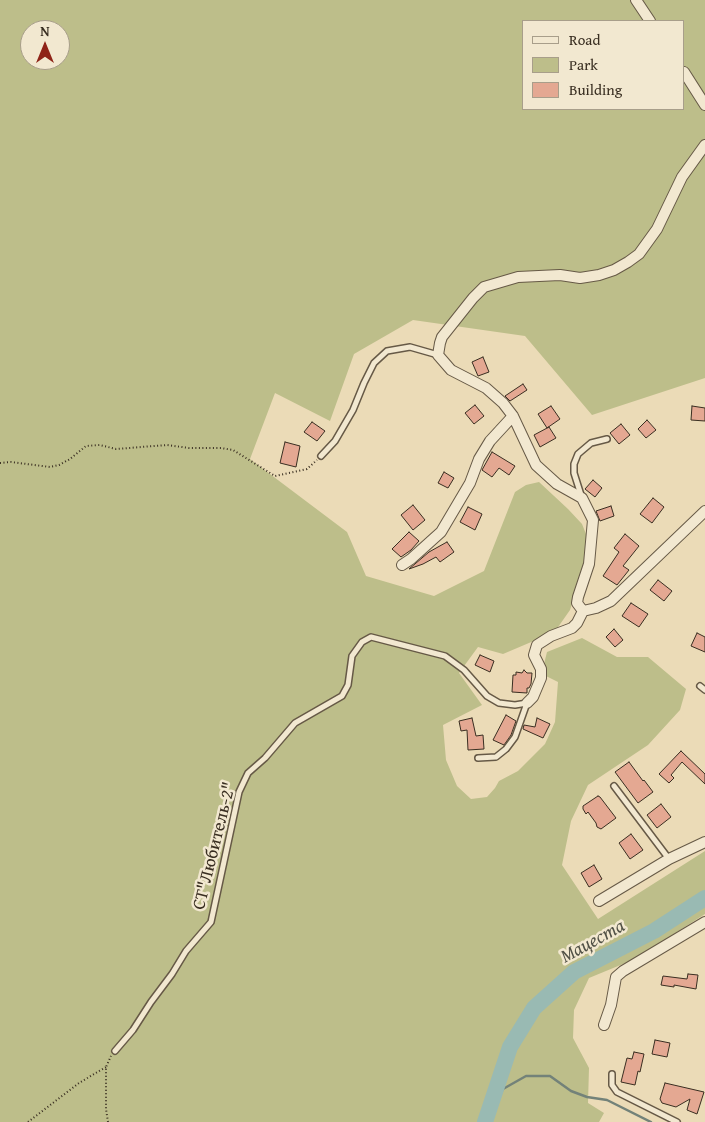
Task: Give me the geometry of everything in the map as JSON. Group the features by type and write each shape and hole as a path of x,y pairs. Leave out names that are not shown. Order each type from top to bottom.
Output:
{"street":[{"path":"636,0 649,20"},
{"path":"685,74 705,105"},
{"path":"583,611 577,604 589,564 593,520 582,498 557,484 536,464 513,416 503,403 486,388 451,370 438,355 442,337 484,287 518,277 560,275 580,278 599,275 628,262 638,254 658,229 682,177 705,145"},
{"path":"402,565 441,532 470,483 490,441 513,416"},
{"path":"583,611 596,608 611,601 705,511"},
{"path":"527,703 533,697 541,678 541,669 534,655 537,645 551,636 572,628 577,624 583,611"},
{"path":"600,901 669,859 705,842"},
{"path":"604,1025 611,1005 616,977 623,970 705,922"}],"lane":[{"path":"321,456 335,441 353,410 374,363 387,351 410,347 438,355"},
{"path":"582,498 575,481 574,464 578,454 591,443 607,439"},
{"name":"СТ\"Любитель-2\"","path":"115,1052 133,1030 186,951 211,922 239,792 248,773 266,758 295,723 342,696 348,685 352,656 362,642 371,638 445,656 464,670 487,696 499,703 515,705 527,703"},
{"path":"700,686 705,690"},
{"path":"478,758 496,757 506,749 515,737 527,703"},
{"path":"614,786 669,859"},
{"path":"612,1074 612,1085 618,1092 676,1122"}],"path":[{"path":"0,463 11,462 50,467 59,465 86,446 100,445 116,449 167,444 188,448 233,450 275,476 307,470 321,456"},
{"path":"28,1122 79,1083 106,1067 115,1052"},
{"path":"106,1067 106,1109 108,1122"}],"green space":[{"path":"0,0 705,0 705,378 592,415 525,336 413,320 354,354 330,421 275,393 250,459 347,532 366,576 434,596 484,571 515,492 526,485 539,482 582,524 588,539 584,565 570,610 556,630 503,654 478,647 459,673 482,705 443,725 446,760 457,786 471,799 487,797 499,781 518,771 545,744 555,722 558,682 546,676 544,664 547,652 582,638 617,657 648,657 686,689 680,710 648,745 588,785 571,821 562,865 598,919 705,851 705,914 635,959 589,978 574,1010 573,1038 589,1068 588,1103 604,1113 599,1122 0,1122"}],"building":[{"path":"483,357 489,372 478,376 472,362"},
{"path":"523,384 527,390 510,401 505,396"},
{"path":"475,405 484,416 474,424 465,413"},
{"path":"551,406 560,419 547,428 538,414"},
{"path":"692,406 705,408 705,421 691,420"},
{"path":"647,420 656,430 646,438 638,429"},
{"path":"312,422 325,431 317,441 304,432"},
{"path":"621,424 630,435 619,444 610,433"},
{"path":"549,427 556,438 540,447 534,435"},
{"path":"285,442 300,446 296,467 280,463"},
{"path":"492,452 515,466 509,475 499,468 492,477 482,470"},
{"path":"444,472 454,478 448,488 438,483"},
{"path":"593,480 602,488 595,497 585,489"},
{"path":"653,498 664,507 652,523 640,514"},
{"path":"413,505 425,520 413,530 401,515"},
{"path":"611,506 614,516 600,521 596,511"},
{"path":"468,507 482,514 475,530 460,522"},
{"path":"409,532 419,541 401,557 392,549"},
{"path":"625,534 639,546 623,566 629,570 617,585 603,576 619,552 614,548"},
{"path":"447,542 454,552 440,562 436,557 409,569 429,552"},
{"path":"658,580 672,591 664,601 650,590"},
{"path":"631,603 648,614 639,627 622,616"},
{"path":"614,629 623,640 615,647 606,637"},
{"path":"697,633 705,637 705,652 691,646"},
{"path":"480,655 494,661 490,672 475,665"},
{"path":"524,670 527,673 532,673 531,684 527,688 527,693 512,692 513,675 516,675 516,672 522,673"},
{"path":"506,715 516,721 511,735 504,745 493,740"},
{"path":"472,718 476,736 483,735 484,749 468,750 467,730 461,731 459,721"},
{"path":"537,718 550,724 543,738 523,729 524,725 535,727"},
{"path":"681,751 705,774 705,784 682,762 671,775 674,778 669,783 659,774"},
{"path":"629,762 653,792 638,803 615,772"},
{"path":"598,796 616,818 601,829 597,827 588,812 586,814 583,809 583,806"},
{"path":"661,804 671,817 657,828 647,815"},
{"path":"631,834 643,850 630,859 619,843"},
{"path":"594,865 602,879 589,887 581,873"},
{"path":"688,974 698,975 696,989 661,985 663,976 687,979"},
{"path":"655,1040 670,1043 667,1057 652,1054"},
{"path":"634,1052 644,1054 635,1085 621,1082 627,1058 632,1059"},
{"path":"665,1083 704,1092 697,1114 687,1110 690,1099 676,1107 662,1103 660,1099"}],"waterway":[{"name":"Мацеста","path":"485,1122 510,1047 534,1008 574,972 654,931 705,898"},
{"path":"486,1121 503,1089 526,1076 550,1076 571,1091 587,1097 607,1100 651,1122"}]}
